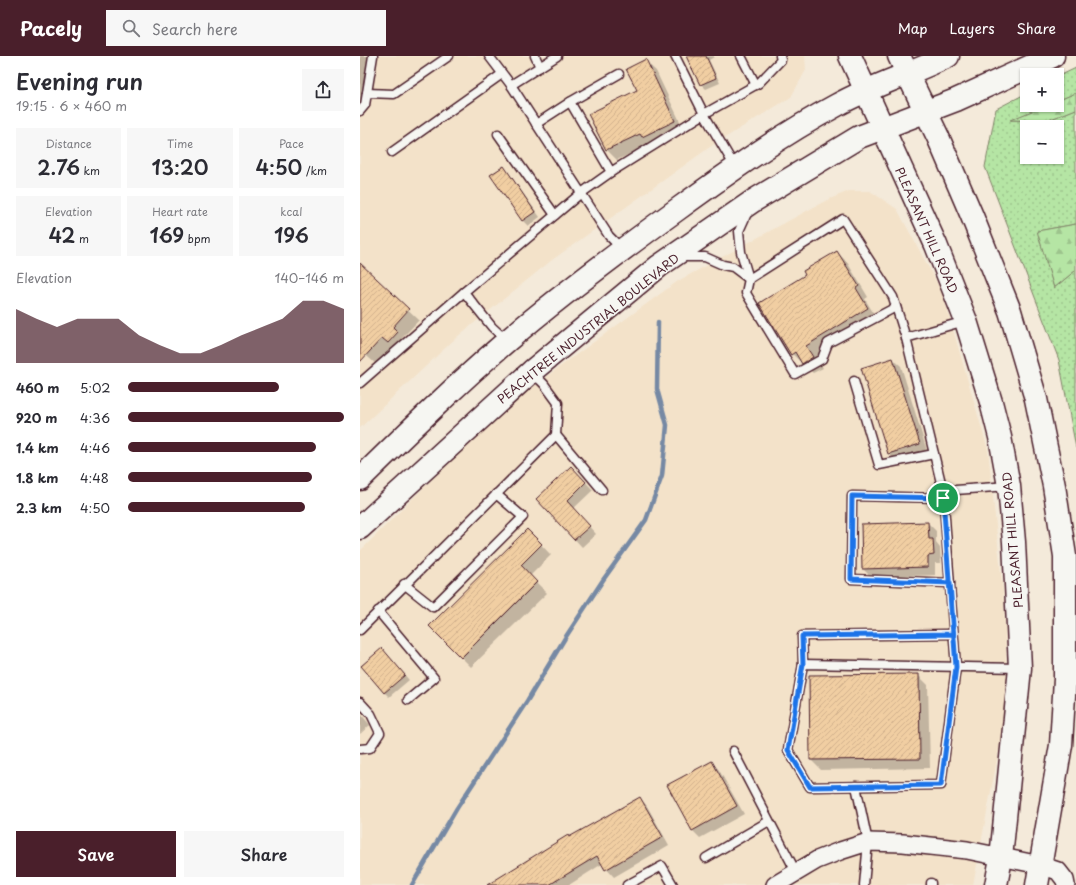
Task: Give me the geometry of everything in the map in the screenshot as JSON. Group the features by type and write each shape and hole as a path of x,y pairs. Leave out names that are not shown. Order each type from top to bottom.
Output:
{"highway":[{"name":"PLEASANT HILL ROAD","path":"850,56 936,245 966,321 991,402 1000,437 1009,486 1014,542 1020,668 1001,858 996,885"},
{"path":"360,478 507,341 623,249 736,168 808,122 865,91 904,64 948,56"},
{"name":"PEACHTREE INDUSTRIAL BOULEVARD","path":"360,528 532,371 653,271 753,201 859,137 956,100 1053,56"},
{"path":"904,64 972,216 1010,311 1036,399 1054,486 1065,556 1065,679 1061,745 1039,875"}],"street":[{"path":"775,885 817,860 868,842 903,843 967,850 1001,858 1039,875 1058,872 1065,880 1066,885"}],"lane":[{"path":"360,111 365,105 373,56"},
{"path":"367,92 394,94 449,56"},
{"path":"489,56 511,85 580,194 609,236 623,249"},
{"path":"535,56 540,67"},
{"path":"511,85 557,56"},
{"path":"674,56 704,114 736,168"},
{"path":"741,56 756,85"},
{"path":"360,383 464,292 580,194 611,172 704,114 759,83 781,60 780,56"},
{"path":"392,152 502,74"},
{"path":"536,124 570,102 619,74"},
{"path":"570,102 611,172"},
{"path":"498,134 555,215"},
{"path":"753,201 739,231 740,252 749,278 746,293 795,374 822,359 828,343 896,307"},
{"path":"749,278 843,219 893,297 906,338 943,494 956,667 941,785 810,787 788,750 803,664 802,636 953,634"},
{"path":"674,256 706,257 723,265 733,267 749,278"},
{"path":"464,292 492,327 507,341"},
{"path":"906,338 966,321"},
{"path":"360,630 404,584 556,435 558,403 532,371"},
{"path":"854,381 879,465 934,454"},
{"path":"556,435 602,490"},
{"path":"950,583 851,579 852,496 943,494 1009,486"},
{"path":"404,584 433,607 523,517 496,494"},
{"path":"378,612 434,678 408,700"},
{"path":"803,664 1020,668"},
{"path":"360,702 371,714 380,733 370,748 360,749"},
{"path":"733,751 796,872"},
{"path":"856,786 868,842 864,885"},
{"path":"706,858 769,821"},
{"path":"627,885 662,866 673,885"}],"shaded area":[{"path":"360,56 805,56 806,70 791,97 710,147 552,260 458,336 360,428"},
{"path":"849,191 870,191 897,209 942,292 988,450 1004,602 1008,702 973,885 360,885 360,551 507,405 678,281 825,201"}],"green space":[{"path":"1076,68 1076,93 1064,98 1064,74"},
{"path":"1076,93 1076,109 1048,120 1010,120 1030,112 1064,112 1064,98"},
{"path":"1020,97 1020,112 1030,112 1011,120 1020,120 1020,164 1064,164 1064,120 1048,120 1076,109 1076,224 1038,231 1054,288 1076,270 1076,448 1059,360 985,167 996,109"},
{"path":"1076,224 1076,270 1054,288 1037,231"}],"building":[{"path":"686,56 706,56 716,78 700,85"},
{"path":"646,59 675,121 642,137 640,134 606,150 588,114 637,90 626,69"},
{"path":"504,166 535,212 522,221 490,175"},
{"path":"837,251 859,286 856,288 868,308 806,346 813,357 802,364 795,352 791,355 759,303 805,275 803,271"},
{"path":"360,263 409,309 393,327 398,332 388,343 382,338 360,362"},
{"path":"893,358 920,444 888,454 861,368"},
{"path":"571,466 586,482 567,501 590,526 574,540 536,499"},
{"path":"928,522 929,539 933,539 934,555 928,556 928,567 862,569 861,524"},
{"path":"527,529 542,544 521,565 537,582 461,658 429,626"},
{"path":"382,648 405,675 384,693 361,666"},
{"path":"919,674 920,759 810,760 809,675"},
{"path":"712,761 737,806 692,831 667,785"},
{"path":"640,797 663,837 605,870 597,856 549,885 487,885 568,835 569,837"}],"waterway":[{"path":"412,885 457,808 527,701 565,638 603,580 646,520 662,476 667,425 657,389 658,322"}],"route":[{"path":"943,498 852,496 851,579 950,583 956,667 941,785 810,787 788,750 803,664 802,636 953,634 950,583 943,498"}]}
